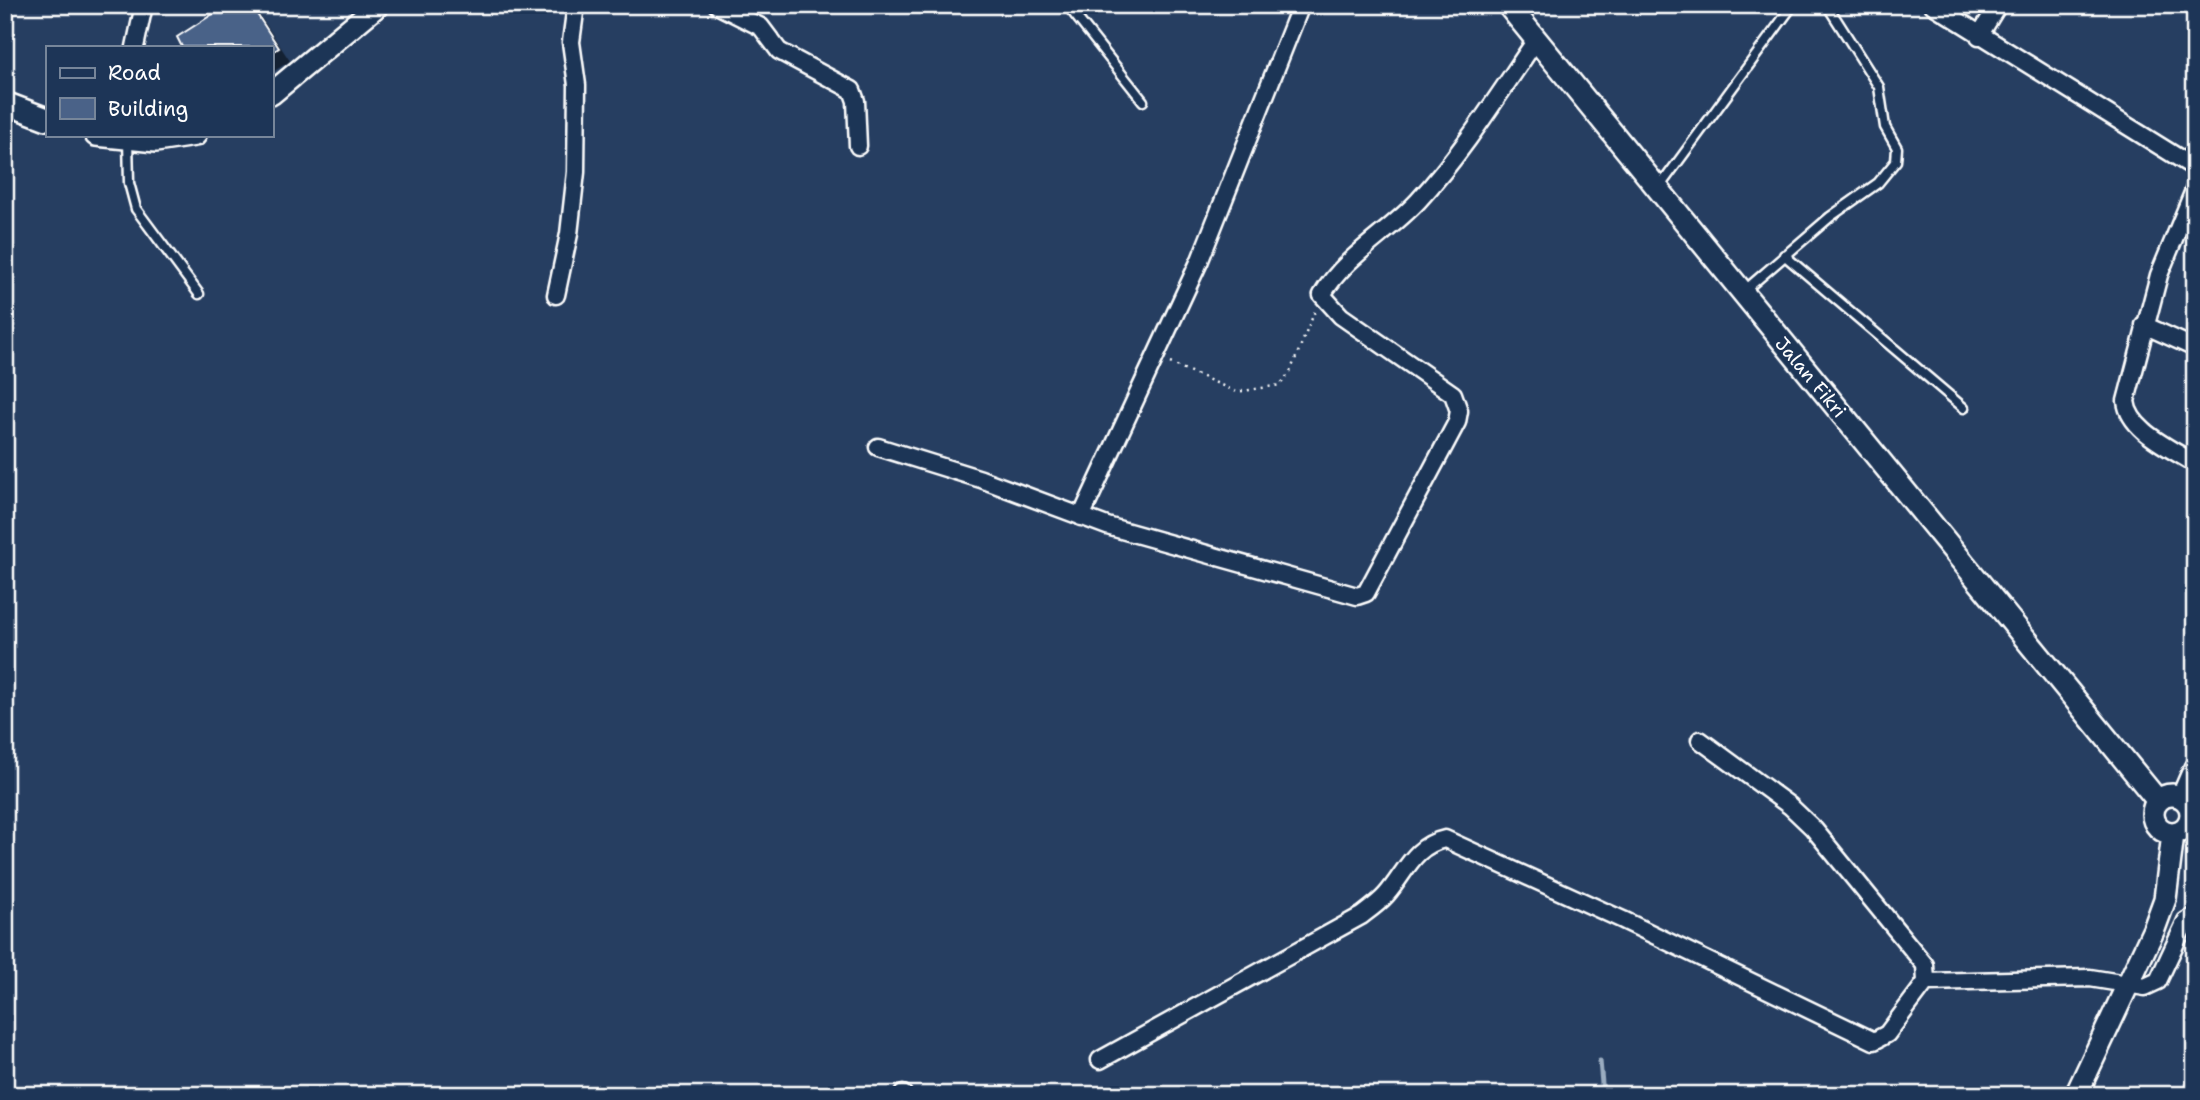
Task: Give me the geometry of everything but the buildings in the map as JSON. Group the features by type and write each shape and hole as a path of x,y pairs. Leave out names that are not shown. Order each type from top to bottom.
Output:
{"street":[{"path":"135,46 144,5"},
{"path":"273,92 378,5"},
{"path":"556,295 569,234 576,172 578,85 572,42 576,5"},
{"path":"717,5 761,27 779,51 852,90 856,100 858,146"},
{"path":"1081,517 1157,358 1230,189 1301,5"},
{"name":"Jalan Fikri","path":"1508,5 2158,801"},
{"path":"1933,5 2195,168"},
{"path":"1979,36 1998,5"},
{"path":"878,447 981,478 1081,517 1357,596 1366,593 1460,411 1453,394 1342,316 1322,295 1340,268 1421,197 1478,124 1536,40"},
{"path":"5,103 46,119"},
{"path":"106,136 156,141 188,136"},
{"path":"2195,188 2187,226 2159,275 2126,401 2127,414 2142,429 2195,464"},
{"path":"2144,325 2195,348"},
{"path":"1100,1060 1360,916 1386,896 1410,860 1431,842 1445,839 1623,920 1866,1039 1874,1041 1887,1034 1926,982 1925,965 1813,828 1790,806 1700,740"},
{"path":"2182,797 2195,768"},
{"path":"2170,795 2182,797 2190,807 2191,819 2184,830 2173,834 2161,831 2153,820 2158,801 2170,795"},
{"path":"2076,1095 2165,899 2173,834"},
{"path":"1926,982 2090,978 2145,988 2158,981 2186,921 2195,916"}],"lane":[{"path":"1067,5 1143,101"},
{"path":"1658,189 1793,5"},
{"path":"1742,293 1784,255 1878,183 1896,161 1897,148 1885,127 1879,87 1827,5"},
{"path":"128,139 129,183 136,209 199,294"},
{"path":"1784,255 1964,408"}],"path":[{"path":"1157,358 1237,392 1280,385 1290,372 1322,295"}],"waterway":[{"path":"1600,1061 1603,1095"}]}
